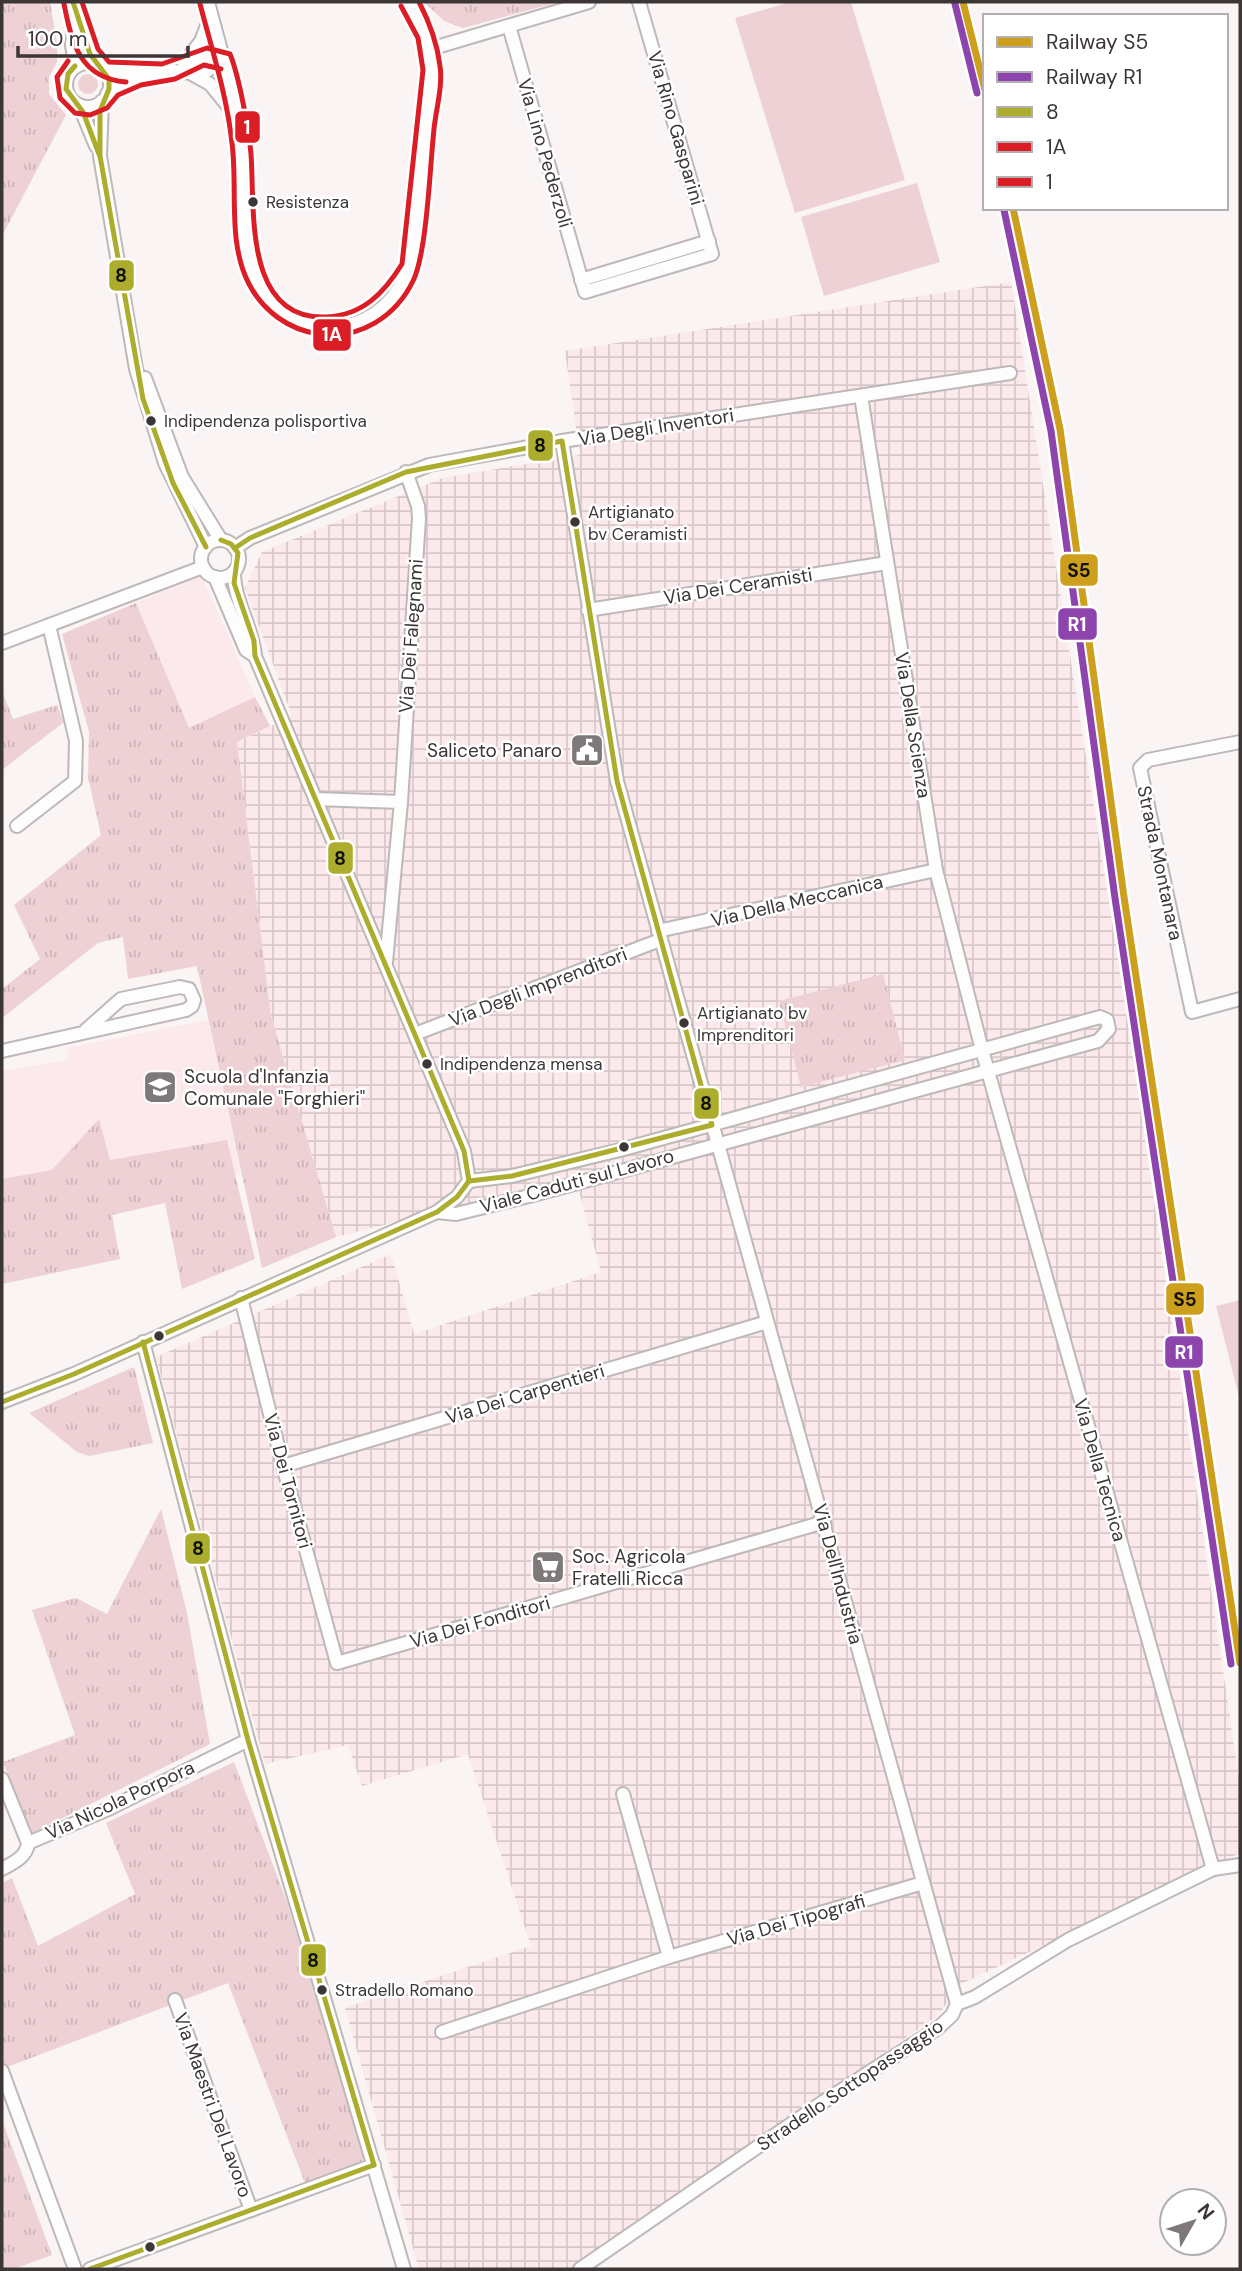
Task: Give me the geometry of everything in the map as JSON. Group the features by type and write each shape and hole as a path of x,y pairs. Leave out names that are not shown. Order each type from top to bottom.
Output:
{"street":[{"path":"210,8 237,117 244,175 248,259 253,276 274,304 295,318 321,326 351,324 372,314 393,298 410,267 432,70 430,48 417,13 409,2"},
{"path":"430,48 589,2"},
{"name":"Via Rino Gasparini","path":"639,2 710,248"},
{"path":"74,7 72,45 75,66 66,84 71,98 79,105 100,156 131,338 153,432 173,483 206,547"},
{"path":"74,7 110,84 105,98 100,156"},
{"path":"182,69 201,41 210,8"},
{"name":"Via Lino Pederzoli","path":"509,26 583,286 710,248"},
{"path":"79,105 91,106 119,86 147,74 182,69 202,74 223,60"},
{"path":"75,66 88,63 147,74"},
{"path":"182,69 210,85 237,117"},
{"path":"131,338 182,478 221,540 235,548 239,563 234,572 225,577 215,577"},
{"name":"Via Degli Inventori","path":"235,548 250,537 429,465 562,441 1010,373"},
{"name":"Via Della Scienza","path":"861,396 936,870 982,1050"},
{"path":"562,441 617,781 717,1144"},
{"name":"Via Dei Falegnami","path":"386,965 401,802 419,518 418,506 406,472"},
{"path":"221,540 206,547 202,556 203,567 215,577 246,650 255,656"},
{"name":"Via Dei Ceramisti","path":"588,610 887,563"},
{"path":"2,643 203,567"},
{"path":"234,572 236,593 254,641 255,656 464,1151 469,1181"},
{"path":"18,825 75,781 76,741 49,625"},
{"name":"Strada Montanara","path":"1240,741 1148,761 1140,768 1192,1012 1240,999"},
{"path":"315,799 401,802"},
{"name":"Via Della Meccanica","path":"659,936 936,870"},
{"name":"Via Degli Imprenditori","path":"415,1034 659,936"},
{"path":"2,1051 86,1030 186,1010 194,1000 189,989 180,987 121,999 86,1030"},
{"name":"Viale Caduti sul Lavoro","path":"2,1402 437,1212 457,1197 469,1181 512,1176 712,1125 1100,1017 1107,1020 1109,1028 1098,1041 510,1200 456,1213 437,1212"},
{"path":"982,1050 988,1070"},
{"name":"Via Della Tecnica","path":"988,1070 1213,1869"},
{"name":"Via Dell'Industria","path":"717,1144 957,2004"},
{"name":"Via Dei Tornitori","path":"241,1298 283,1466 337,1663"},
{"name":"Via Dei Carpentieri","path":"283,1466 767,1322"},
{"path":"143,1342 248,1740 404,2269"},
{"name":"Via Dei Fonditori","path":"337,1663 824,1522"},
{"name":"Via Nicola Porpora","path":"2,1869 21,1857 27,1850 27,1843 106,1810 248,1740"},
{"path":"2,1779 27,1843"},
{"path":"623,1794 669,1957"},
{"name":"Stradello Sottopassaggio","path":"580,2269 823,2102 938,2028 952,2015 957,2004 975,1997 1068,1940 1213,1869 1240,1865"},
{"name":"Via Dei Tipografi","path":"442,2032 669,1957 923,1883"},
{"name":"Via Maestri Del Lavoro","path":"175,2000 251,2210"},
{"path":"2,2071 75,2269"},
{"name":"Via Maestri Del Lavoro","path":"90,2269 374,2165"}],"shaded area":[{"path":"1011,282 1125,1004 1240,1786 1240,1853 963,1983 936,2017 568,2269 419,2269 345,2008 531,1946 468,1754 362,1786 348,1745 265,1764 156,1357 391,1254 414,1334 601,1272 575,1177 336,1237 271,1016 237,742 292,716 245,588 262,552 443,478 580,455 565,351"},
{"path":"202,576 255,697 189,729 136,603"},
{"path":"208,1020 241,1174 2,1222 2,1071 69,1060 67,1048"}],"green space":[{"path":"2,2 50,2 57,43 57,62 49,77 49,94 66,115 2,236"},
{"path":"424,2 559,2 463,28 444,21"},
{"path":"791,2 851,2 905,180 795,213 735,18"},
{"path":"88,74 95,77 98,84 95,91 88,94 81,91 78,84 81,77"},
{"path":"917,183 940,262 824,296 801,217"},
{"path":"136,603 189,728 255,697 270,726 237,742 271,1016 336,1237 262,1268 197,966 128,979 123,937 98,943 2,1018 2,989 40,959 14,905 101,835 88,777 89,732 62,634"},
{"path":"2,691 13,719 57,705 64,722 2,770"},
{"path":"883,974 905,1060 801,1087 779,1001"},
{"path":"99,1119 110,1160 227,1140 255,1259 182,1289 165,1203 112,1215 120,1259 2,1284 2,1179 52,1170"},
{"path":"1240,1300 1240,1401 1216,1306"},
{"path":"134,1367 153,1443 89,1456 77,1452 29,1413"},
{"path":"161,1509 187,1613 210,1744 31,1834 3,1762 75,1735 32,1610 76,1598 107,1614"},
{"path":"234,1762 287,1902 364,2156 361,2163 305,2183 228,1983 2,2069 2,1883 12,1878 38,1946 135,1894 106,1823"},
{"path":"2,2120 52,2255 13,2269 2,2269"}],"rail line":[{"name":"S5","path":"963,2 983,82"},
{"name":"R1","path":"955,4 977,93"},
{"name":"R1","path":"1004,210 1051,431 1115,898 1231,1664"},
{"name":"S5","path":"1013,210 1060,429 1124,897 1240,1663"}],"transit line":[{"name":"8","path":"73,2 90,54 109,79 109,89 100,111 100,156 143,399 173,483 206,547"},
{"name":"1","path":"82,2 98,49 109,62 162,64 207,48 230,54 248,131 255,230 259,257 267,281 280,301 300,313 327,317 351,312 371,301 388,284 402,264 423,70 418,38 401,6"},
{"name":"1A","path":"200,4 230,125 234,160 234,215 242,268 255,294 278,318 308,332 334,335 362,329 387,315 406,294 418,268 425,230 441,74 435,41 419,2"},
{"name":"1A","path":"64,4 75,45 88,66 98,74 126,82"},
{"name":"1A","path":"68,61 57,77 60,98 75,113 90,115 107,108 118,95 141,85 175,79 204,65 221,69"},
{"name":"8","path":"75,66 68,74 66,89 83,112 99,154"},
{"name":"8","path":"235,548 250,538 406,472 562,441 617,781 712,1125 512,1176 469,1181"},
{"name":"8","path":"221,540 231,544 238,553 234,583 254,641 255,656 464,1151 469,1181"},
{"name":"8","path":"2,1402 74,1374 437,1212 457,1197 469,1181"},
{"name":"8","path":"143,1342 248,1740 374,2165"},
{"name":"8","path":"90,2269 374,2165"}],"place":[{"name":"Resistenza","path":"253,202"},
{"name":"Indipendenza polisportiva","path":"151,421"},
{"name":"Artigianato bv Ceramisti","path":"575,522"},
{"name":"Saliceto Panaro","path":"587,750"},
{"name":"Artigianato bv Imprenditori","path":"684,1023"},
{"name":"Indipendenza mensa","path":"427,1064"},
{"name":"Scuola d'Infanzia Comunale \"Forghieri\"","path":"160,1087"},
{"name":"Soc. Agricola Fratelli Ricca","path":"548,1567"},
{"name":"Stradello Romano","path":"322,1990"}]}
